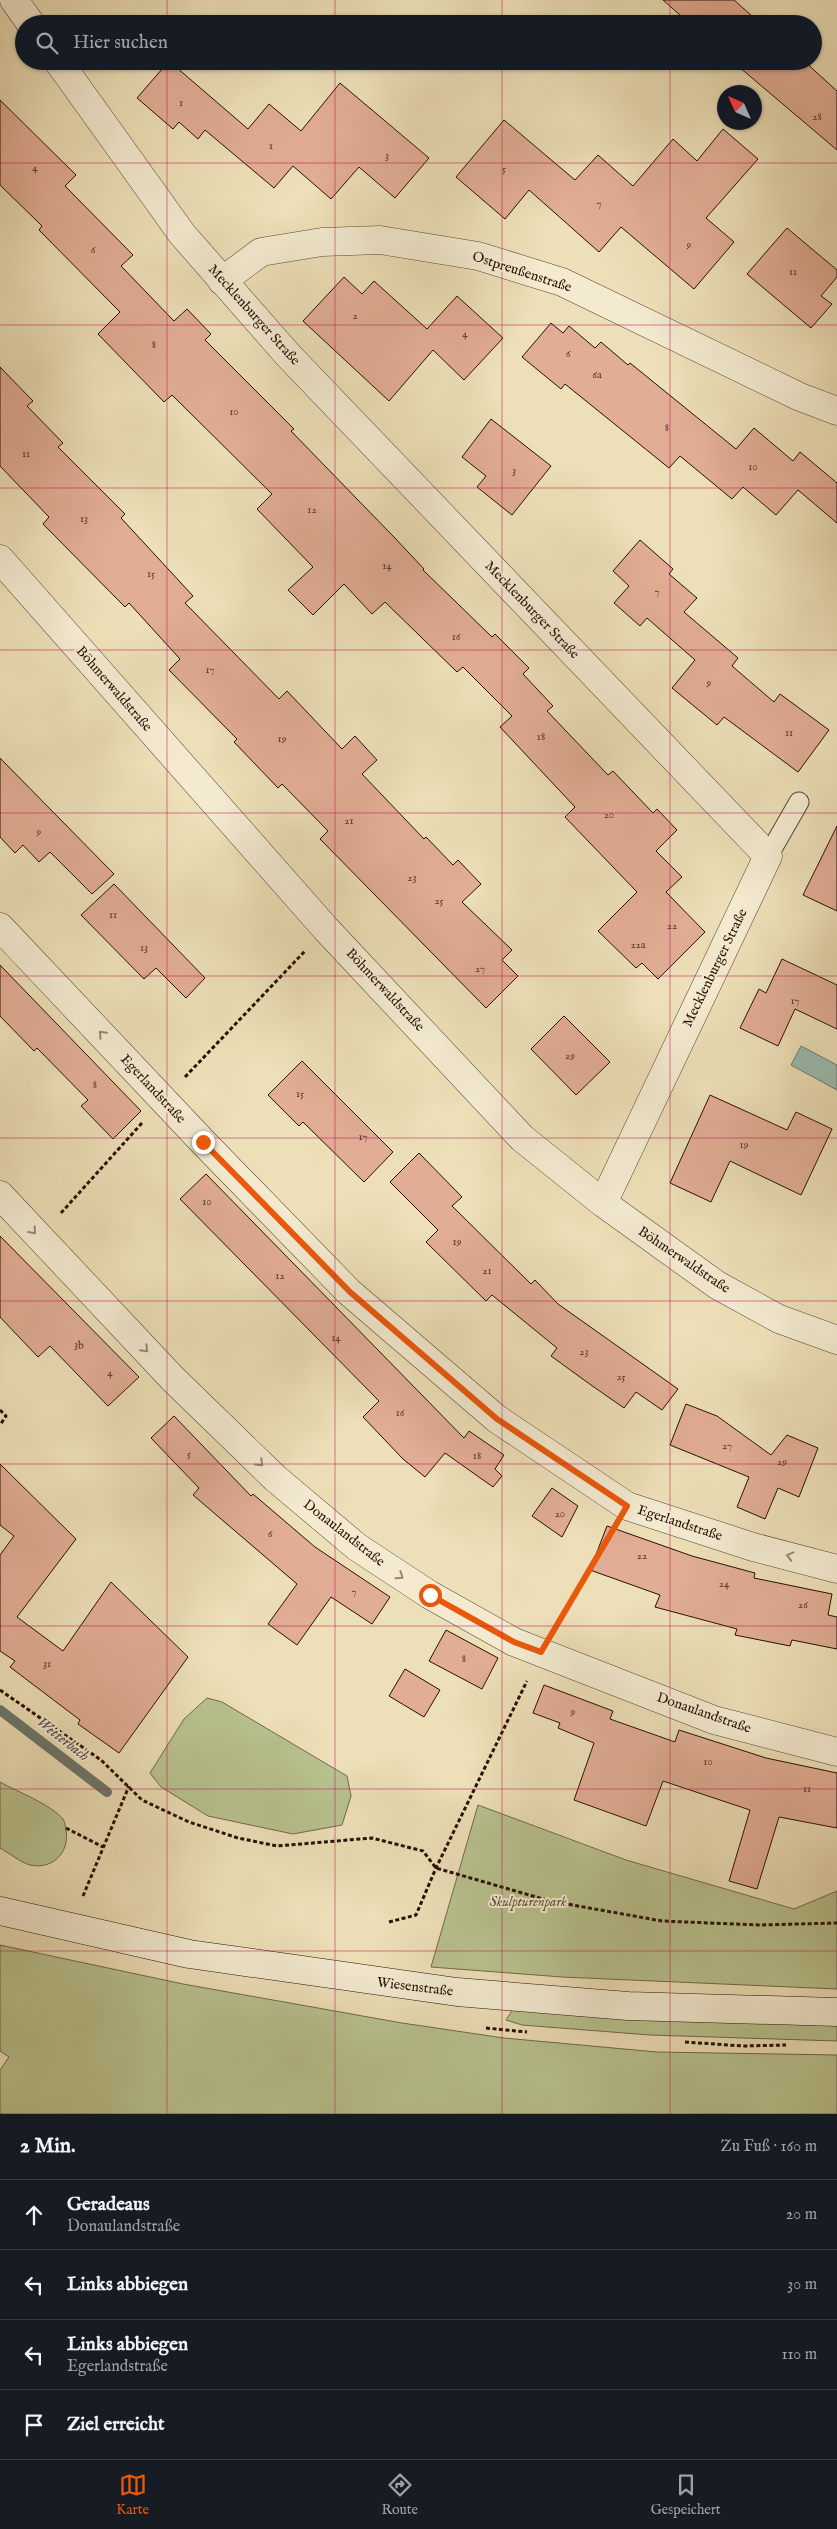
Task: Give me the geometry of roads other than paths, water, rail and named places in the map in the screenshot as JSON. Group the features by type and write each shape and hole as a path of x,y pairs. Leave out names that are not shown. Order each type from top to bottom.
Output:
{"street":[{"path":"14,0 25,15"},
{"name":"Mecklenburger Straße","path":"64,70 182,234 288,355 768,856 603,1204"},
{"name":"Ostpreußenstraße","path":"222,281 261,252 322,242 380,240 478,256 562,282 782,389 837,411"},
{"name":"Böhmerwaldstraße","path":"0,559 326,929 522,1138 603,1204 717,1285 779,1319 837,1340"},
{"name":"Egerlandstraße","path":"0,926 203,1142 350,1292 497,1419 627,1506 753,1546 837,1569"},
{"name":"Donaulandstraße","path":"0,1195 173,1379 275,1478 349,1541 430,1595 514,1642 714,1720 837,1752"},
{"name":"Wiesenstraße","path":"0,1911 189,1954 457,1992 638,2006 837,2012"}],"lane":[{"path":"768,856 799,802"}],"water":[{"path":"801,1046 837,1065 837,1090 791,1065"}],"waterway":[{"name":"Wetterbach","path":"0,1710 107,1792"}],"park label":[{"name":"Skulpturenpark","path":"528,1902"}]}
